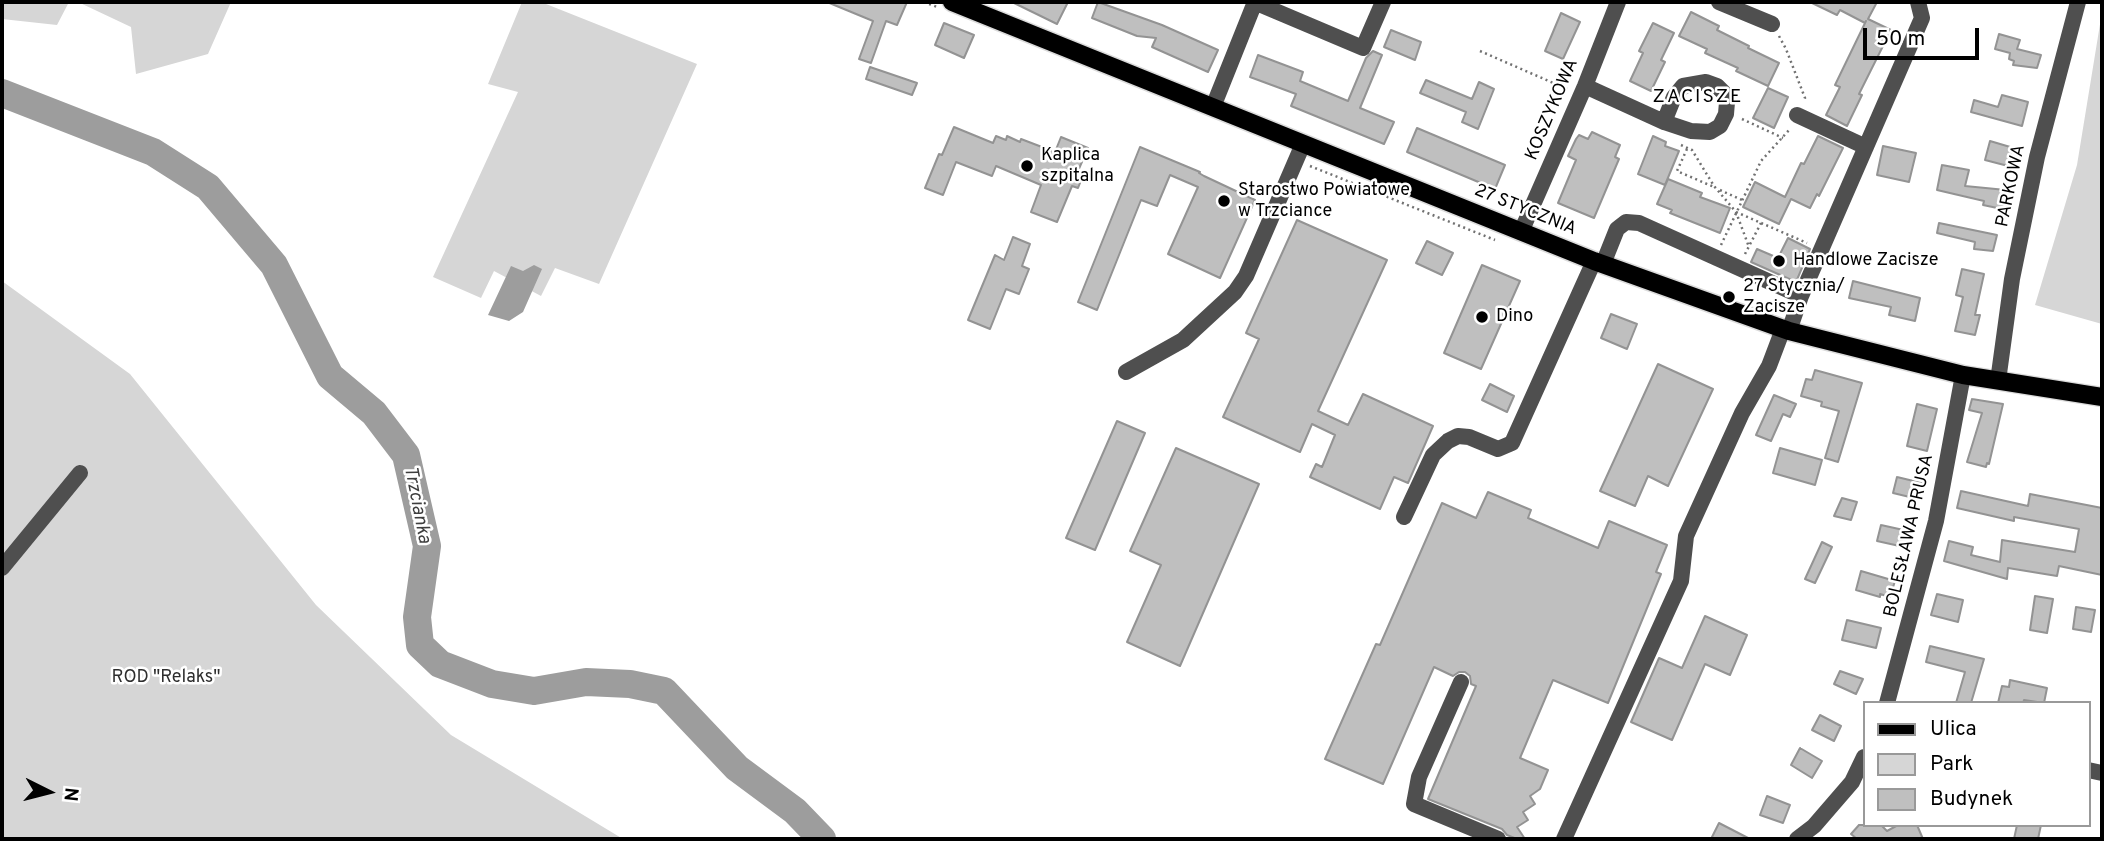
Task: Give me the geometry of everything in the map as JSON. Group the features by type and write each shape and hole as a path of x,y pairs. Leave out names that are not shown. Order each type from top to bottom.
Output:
{"main road":[{"name":"27 STYCZNIA","path":"952,2 1598,263 1786,330 1963,375 2102,397"}],"street":[{"path":"1213,107 1254,2 1363,48 1383,2"},
{"name":"KOSZYKOWA","path":"1521,232 1583,91 1618,2"},
{"path":"1720,2 1772,24"},
{"path":"1564,839 1681,581 1686,536 1742,412 1786,330 1922,18 1918,2"},
{"name":"PARKOWA","path":"1998,381 2012,279 2037,157 2078,2"},
{"path":"1583,91 1664,122 1691,131 1710,132 1720,126 1726,114 1724,93 1717,86 1706,82 1683,86 1664,122"},
{"path":"1797,115 1866,147"},
{"path":"1126,372 1183,340 1235,292 1246,276 1303,144"},
{"path":"1404,517 1433,455 1448,441 1458,436 1469,437 1498,449 1512,443 1598,263 1617,229 1626,222 1639,223 1801,296"},
{"name":"BOLESŁAWA PRUSA","path":"1887,701 1936,521 1963,375"},
{"path":"2,568 80,472"},
{"path":"1461,682 1419,777 1414,804 1498,839"},
{"path":"1797,839 1814,826 1852,782 1862,761"}],"path":[{"path":"1715,257 1761,160 1788,133 1805,98 1786,49 1772,24"},
{"path":"1480,51 1583,91"},
{"path":"1726,114 1734,115 1783,138"},
{"path":"1691,131 1677,171 1742,200"},
{"path":"1676,143 1692,150 1716,188 1736,212 1749,247"},
{"path":"1736,212 1822,250"}],"green space":[{"path":"2,2 69,2 57,25 2,19"},
{"path":"78,2 231,2 208,54 136,74 131,27"},
{"path":"522,2 541,2 697,64 599,284 555,268 541,296 494,271 481,298 433,277 518,92 488,84"},
{"path":"2102,12 2102,324 2035,305 2077,165"},
{"name":"ROD \"Relaks\"","path":"2,281 130,374 316,605 451,735 623,839 2,839"}],"shaded area":[{"path":"534,265 542,269 523,312 509,321 488,315 511,266 523,271"}],"building":[{"path":"827,2 907,2 897,25 886,21 871,63 859,59 873,21"},
{"path":"1012,2 1068,2 1057,24"},
{"path":"1098,2 1162,25 1218,50 1208,72 1152,47 1156,38 1137,36 1092,18"},
{"path":"1810,2 1877,2 1868,19 1891,30 1859,94 1862,95 1847,126 1826,115 1840,87 1835,85 1866,21 1865,23 1840,10 1837,15"},
{"path":"1691,12 1719,26 1717,30 1749,46 1748,48 1779,63 1768,86 1736,71 1738,68 1705,53 1707,49 1679,36"},
{"path":"1561,13 1580,22 1563,59 1545,51"},
{"path":"944,23 974,35 964,58 935,45"},
{"path":"1653,23 1674,33 1661,60 1665,62 1651,91 1630,81 1643,53 1639,51"},
{"path":"1391,30 1421,42 1415,60 1384,47"},
{"path":"1999,34 2020,40 2017,49 2041,55 2037,68 2013,65 2014,61 2009,59 2010,53 1995,49"},
{"path":"1373,51 1382,55 1360,108 1394,122 1384,144 1291,106 1296,94 1250,77 1258,55 1303,72 1300,81 1348,101 1366,58"},
{"path":"870,67 917,83 912,95 866,79"},
{"path":"1426,80 1472,99 1479,82 1494,89 1478,129 1462,122 1466,112 1420,93"},
{"path":"1768,88 1788,97 1774,128 1753,118"},
{"path":"2002,95 2028,102 2022,126 1971,112 1974,100 1998,107"},
{"path":"954,127 993,143 996,136 1006,140 1007,136 1055,152 1061,137 1088,148 1078,171 1084,173 1078,188 1072,186 1057,222 1031,212 1041,185 996,166 992,176 956,162 943,195 925,188"},
{"path":"1417,128 1505,165 1495,189 1407,152"},
{"path":"1592,132 1620,145 1615,157 1619,159 1594,218 1558,203 1576,160 1568,156 1576,139 1579,135 1588,139"},
{"path":"1653,136 1666,142 1665,146 1679,151 1665,185 1638,174"},
{"path":"1818,136 1843,148 1819,196 1817,194 1810,208 1791,199 1779,224 1743,207 1755,182 1785,197 1801,163 1804,164"},
{"path":"1990,141 2017,149 2012,167 1985,160"},
{"path":"1883,146 1916,153 1909,182 1877,175"},
{"path":"1140,147 1200,172 1255,200 1220,278 1168,254 1198,187 1170,175 1157,206 1141,200 1097,310 1078,302"},
{"path":"1942,165 1969,170 1965,186 2006,190 2002,209 1983,205 1984,201 1937,190"},
{"path":"1668,179 1702,193 1700,197 1730,208 1720,233 1670,213 1672,210 1657,204"},
{"path":"1297,220 1387,260 1318,411 1348,425 1363,394 1433,426 1408,483 1394,477 1380,509 1310,477 1316,464 1322,467 1335,435 1312,424 1300,452 1223,417 1259,339 1246,333"},
{"path":"1939,223 1997,235 1993,251 1974,249 1975,242 1937,233"},
{"path":"1013,237 1030,244 1022,266 1029,269 1019,294 1006,289 990,329 968,320 995,255 1004,260"},
{"name":"Handlowe Zacisze","path":"1788,238 1810,249 1796,282 1751,262 1757,249 1778,258"},
{"path":"1427,241 1453,253 1442,275 1416,263"},
{"name":"Dino","path":"1482,265 1520,281 1481,369 1444,353"},
{"path":"1962,269 1984,274 1975,315 1980,315 1975,335 1955,331 1963,297 1956,295"},
{"path":"1853,281 1920,298 1915,321 1889,315 1891,307 1849,298"},
{"path":"1611,314 1637,324 1627,349 1601,338"},
{"path":"1658,364 1713,389 1668,486 1648,476 1635,506 1600,491"},
{"path":"1815,370 1862,383 1838,462 1825,458 1839,411 1821,406 1822,402 1801,396 1806,379 1812,380"},
{"path":"1490,384 1514,396 1507,412 1482,400"},
{"path":"1774,395 1796,404 1790,417 1783,414 1771,441 1756,435"},
{"path":"1972,399 2003,404 1989,464 1987,463 1986,467 1967,462 1982,413 1969,410"},
{"path":"1917,404 1937,409 1927,451 1907,446"},
{"path":"1117,421 1145,433 1095,550 1066,538"},
{"path":"1176,448 1259,484 1180,666 1127,642 1161,565 1130,551"},
{"path":"1780,448 1822,460 1815,485 1773,473"},
{"path":"1897,477 1922,483 1918,499 1893,493"},
{"path":"1961,491 2028,506 2030,494 2102,508 2102,575 2059,566 2057,576 2008,568 2007,579 1944,561 1949,541 1973,547 1971,555 2000,562 2002,540 2075,552 2079,529 2014,517 2014,521 1957,508"},
{"path":"1488,492 1531,510 1528,518 1598,548 1609,521 1667,545 1656,572 1661,574 1608,703 1553,680 1520,758 1548,770 1540,789 1530,796 1535,804 1523,812 1528,820 1517,827 1525,839 1507,835 1502,829 1428,799 1476,686 1471,684 1470,676 1465,672 1453,676 1434,667 1383,784 1325,759 1376,644 1380,645 1442,503 1476,518"},
{"path":"1842,498 1857,502 1851,520 1834,516"},
{"path":"1881,525 1908,531 1904,547 1877,541"},
{"path":"1822,542 1832,547 1815,583 1805,579"},
{"path":"1861,571 1895,581 1890,597 1856,590"},
{"path":"1937,594 1963,600 1958,622 1931,615"},
{"path":"2035,596 2053,599 2047,633 2030,630"},
{"path":"2076,607 2095,610 2091,632 2073,629"},
{"path":"1705,616 1747,635 1730,675 1705,664 1672,740 1631,722 1659,658 1682,668"},
{"path":"1847,620 1881,628 1876,648 1842,640"},
{"path":"1930,646 1984,659 1972,701 1957,701 1965,672 1926,662"},
{"path":"1840,671 1863,679 1856,694 1834,684"},
{"path":"2010,680 2047,688 2044,701 1998,701 2002,686 2009,687"},
{"path":"1820,715 1841,726 1834,741 1812,730"},
{"path":"1800,748 1822,761 1812,778 1791,765"},
{"path":"1767,796 1790,805 1783,823 1760,815"},
{"path":"1719,823 1750,839 1711,839"},
{"path":"1859,825 1883,827 1887,831 1894,827 1918,827 1923,839 1857,839 1851,834"},
{"path":"2017,827 2041,827 2038,839 2014,839"}],"waterway":[{"name":"Trzcianka","path":"2,93 153,152 208,187 274,265 330,376 374,413 406,455 427,546 417,617 420,645 440,664 492,684 534,691 586,682 630,684 664,691 737,768 795,811 822,839"}],"place":[{"name":"Kaplica szpitalna","path":"1027,166"},
{"name":"Starostwo Powiatowe w Trzciance","path":"1224,201"},
{"name":"Handlowe Zacisze","path":"1779,261"},
{"name":"27 Stycznia/ Zacisze","path":"1729,297"},
{"name":"Dino","path":"1482,317"}],"district":[{"name":"ZACISZE","path":"1698,98"}]}
